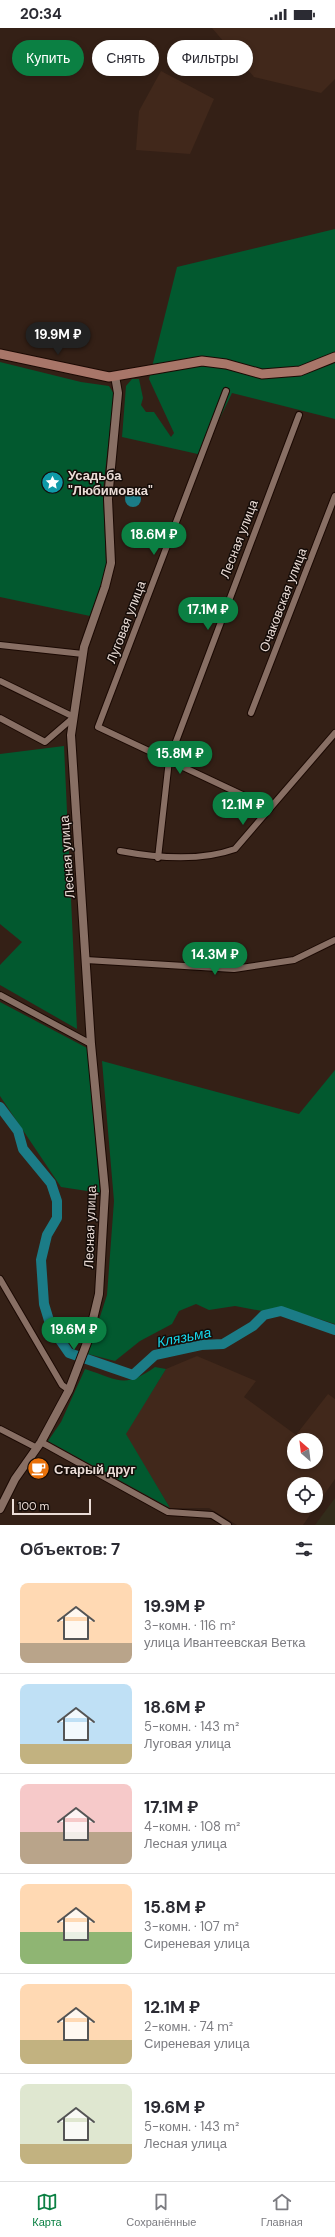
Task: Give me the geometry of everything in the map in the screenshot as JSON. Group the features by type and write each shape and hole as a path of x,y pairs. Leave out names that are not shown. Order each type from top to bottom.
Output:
{"main road":[{"path":"0,354 98,376 115,376 202,361 226,364 262,374 293,372 300,371 335,357"}],"street":[{"name":"Лесная улица","path":"0,1509 15,1479 39,1445 69,1390 88,1340 99,1294 105,1191 91,1044 71,735 83,654 105,587 111,563 108,498 118,393 115,376"},
{"name":"Луговая улица","path":"168,760 98,727 226,391"},
{"name":"Лесная улица","path":"158,858 168,760 299,415"},
{"name":"Очаковская улица","path":"251,713 335,496"},
{"path":"0,645 83,654"},
{"path":"0,682 74,717 45,742 0,718"},
{"path":"120,851 158,858 219,854 235,849 335,733"},
{"path":"168,760 270,808"},
{"path":"86,960 234,969 294,960 335,940"},
{"path":"0,995 91,1044"},
{"path":"0,1279 62,1385 69,1390"},
{"path":"0,1429 39,1445 168,1512 212,1515 228,1525"}],"shaded area":[{"path":"212,28 335,28 335,79 321,93 254,77 253,40 222,40"},
{"path":"161,71 167,74 167,76 170,76 214,99 190,154 136,150 139,111"},
{"path":"197,1356 256,1381 244,1397 293,1433 287,1433 287,1469 323,1469 323,1433 298,1433 328,1394 335,1399 335,1479 323,1496 323,1477 287,1477 287,1513 311,1513 303,1525 237,1525 209,1508 170,1508 125,1434 166,1369"},
{"path":"335,1498 335,1525 315,1525"}],"green space":[{"path":"335,229 335,419 232,393 202,455 122,437 126,386 132,379 139,379 143,398 141,405 146,412 154,412 171,437 174,433 149,379 177,267"},
{"name":"Усадьба \"Любимовка\"","path":"0,362 81,382 109,386 114,394 103,490 106,565 102,585 90,616 0,597"},
{"path":"64,746 77,1029 0,985 0,965 22,942 0,924 0,754"},
{"path":"0,1002 87,1048 100,1193 61,1187 0,1096"},
{"path":"102,1061 299,1114 335,1070 335,1324 281,1307 262,1311 235,1306 209,1310 196,1304 179,1311 172,1324 140,1341 115,1361 88,1354 107,1295 114,1201"},
{"path":"155,1367 166,1369 126,1434 170,1508 48,1441 61,1422 85,1369 114,1379 128,1380 136,1378"}],"water":[{"path":"130,491 136,491 141,496 139,505 136,507 130,507 125,502 125,496"}],"waterway":[{"name":"Клязьма","path":"0,1107 18,1131 23,1149 51,1183 57,1201 57,1218 47,1235 41,1260 44,1304 51,1327 69,1353 133,1375 155,1355 201,1345 223,1344 253,1326 264,1315 281,1311 335,1330"}],"place":[{"name":"Усадьба \"Любимовка\"","path":"52,482"},
{"name":"Старый друг","path":"39,1469"}]}
